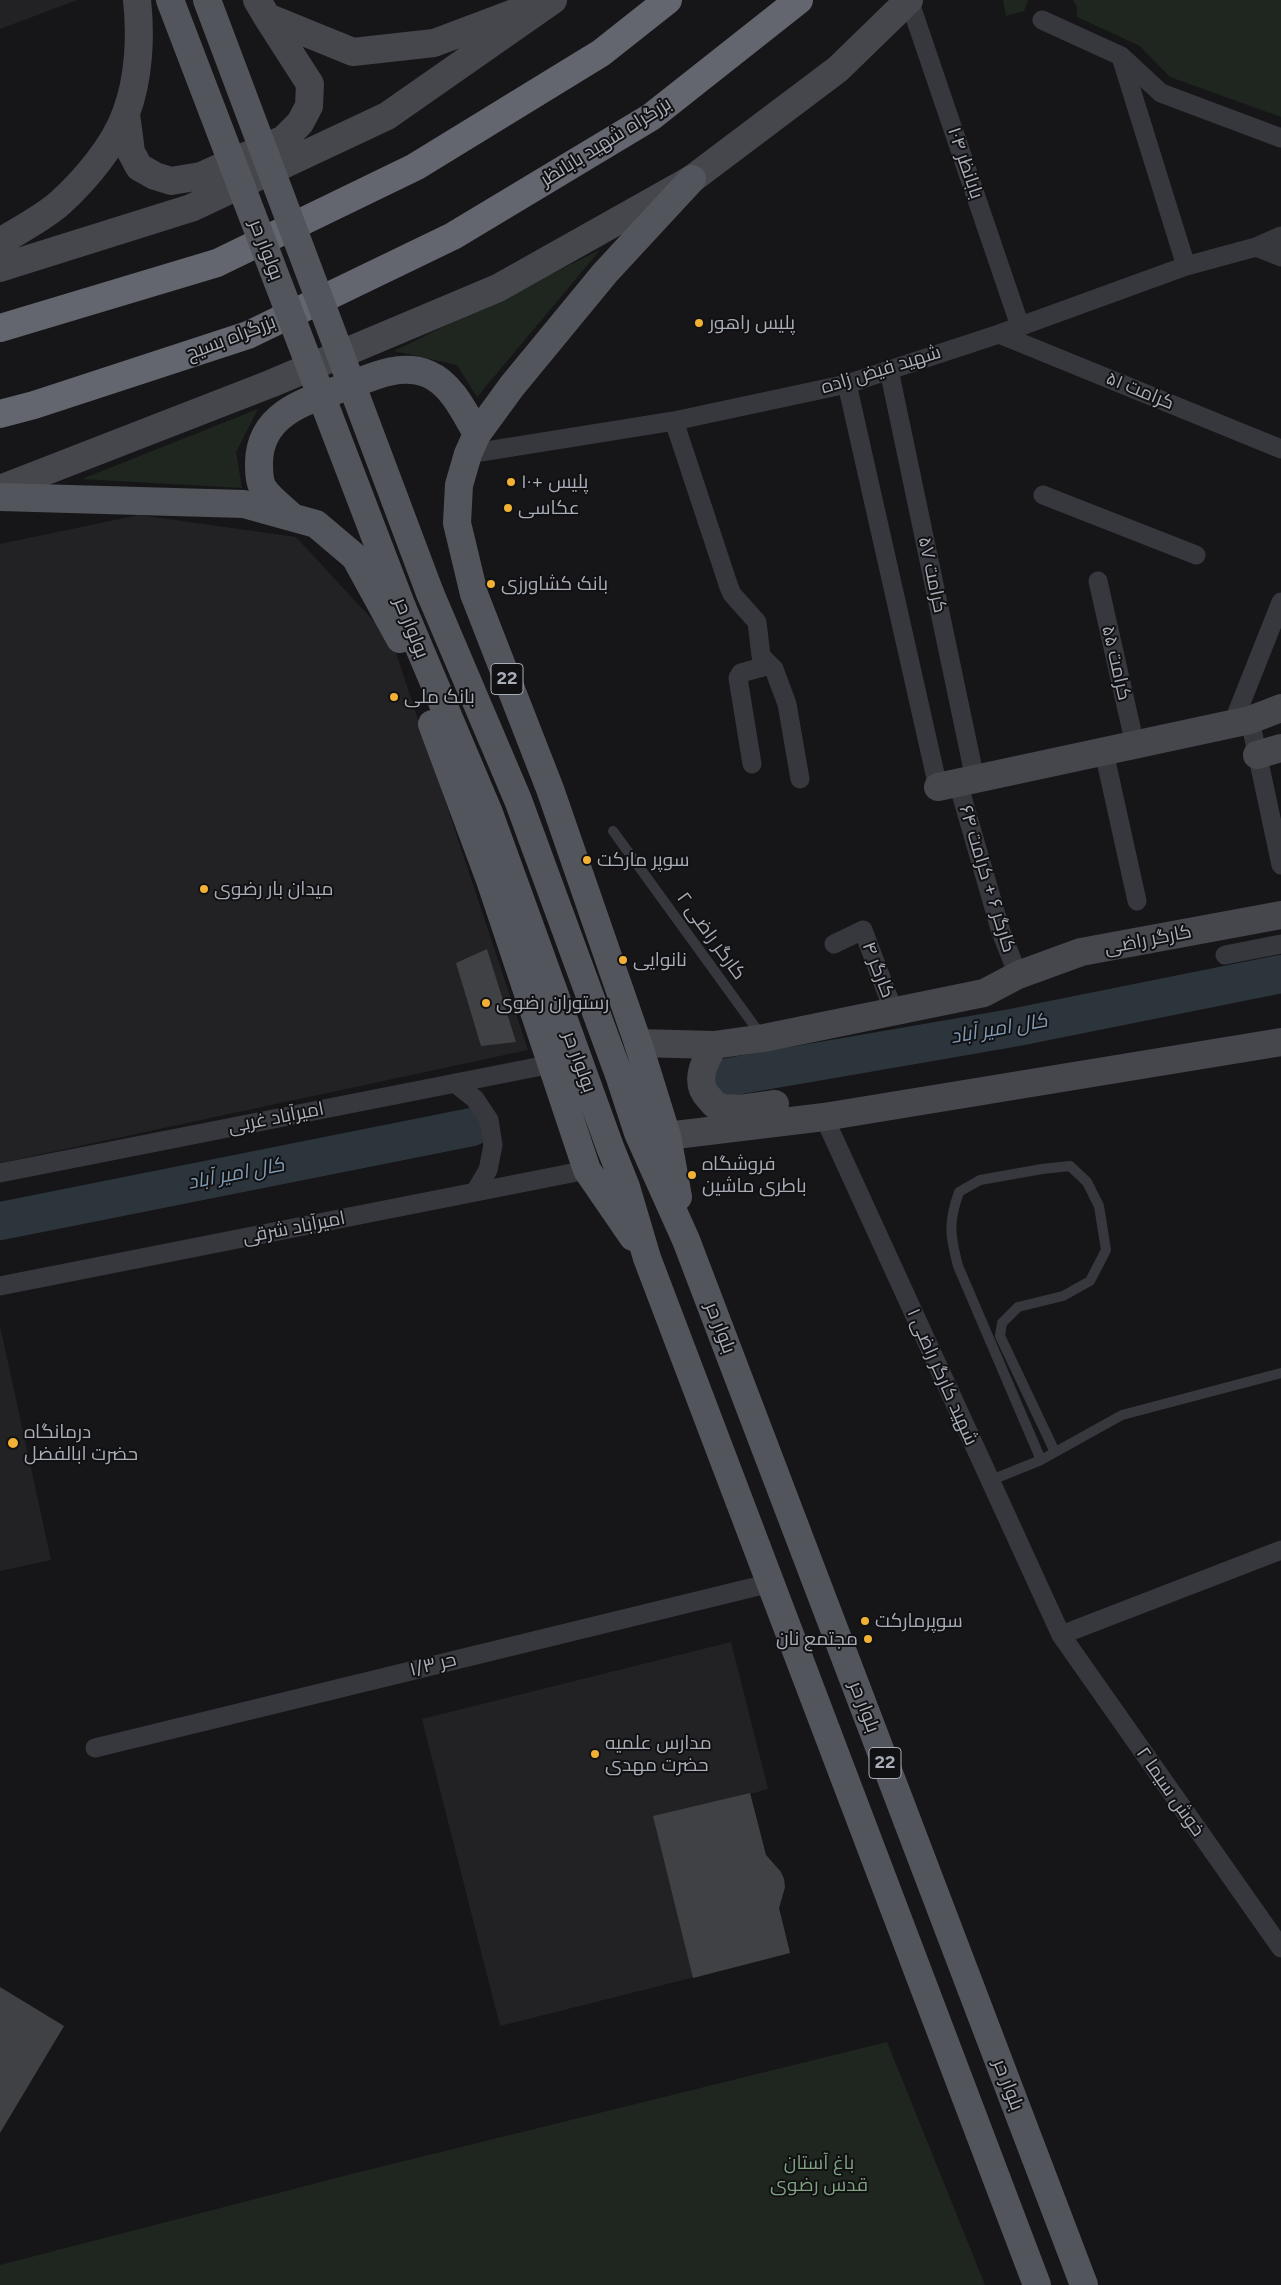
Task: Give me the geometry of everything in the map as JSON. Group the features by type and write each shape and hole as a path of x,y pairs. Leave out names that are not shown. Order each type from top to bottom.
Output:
{"highway":[{"path":"0,328 217,263 414,168 601,53 668,0"},
{"name":"بزرگراه شهید بابانظر","path":"452,236 652,117 799,0"},
{"name":"بزرگراه بسیج","path":"0,414 34,405 248,335 452,236"}],"main road":[{"path":"0,242 60,203 102,157 126,114 135,75 139,22 136,0"},
{"name":"بولوار حر","path":"170,0 402,607 489,813 600,1122 626,1187 647,1258"},
{"name":"بولوار حر","path":"207,0 430,593 518,800 619,1075 638,1133 686,1240"},
{"path":"262,9 354,52 434,43 546,0"},
{"path":"0,268 192,208 387,116 553,0"},
{"path":"0,489 270,384 498,288 692,179 838,69 909,0"},
{"path":"126,114 131,152 139,167 155,176 171,181 201,176 284,139 300,123 309,106 310,84 262,9"},
{"name":"22","path":"686,1240 667,1136 638,1043 550,789 474,594 457,523 460,485 473,444 512,386 604,273 692,179"},
{"path":"290,515 263,488 258,472 259,453 266,431 281,414 306,401 383,373 411,370 426,373 440,380 460,404 473,444"},
{"name":"22","path":"0,497 244,504 290,515 316,524 356,557 396,629 490,880 587,1170 647,1258 1038,2285"},
{"path":"957,783 1241,722 1281,708"},
{"name":"کارگر راضی","path":"638,1043 714,1045 764,1038 984,992 1018,975 1081,952 1281,915"},
{"path":"667,1136 824,1117 1281,1042"},
{"path":"714,1045 700,1077 705,1094 716,1106 739,1108 900,1089 972,1094"},
{"name":"بلوار حر","path":"686,1240 1080,2284"}],"street":[{"name":"بابانظر ۱۰۴","path":"909,0 1020,326"},
{"path":"1042,20 1121,56 1161,93 1281,138"},
{"path":"1121,56 1186,266"},
{"name":"شهید فیض زاده","path":"473,444 674,420 847,384 999,334 1186,266 1256,247 1281,236"},
{"path":"1256,247 1281,257"},
{"name":"کرامت ۵۱","path":"999,334 1281,449"},
{"name":"کرامت ۵۷","path":"889,370 957,783"},
{"path":"847,384 957,783"},
{"path":"674,420 729,587 732,594 754,616 757,622 761,656 774,669 787,704 800,779"},
{"path":"1043,495 1196,555"},
{"name":"کرامت ۵۵","path":"1098,581 1135,745"},
{"path":"1281,602 1241,722 1269,752 1281,865"},
{"path":"752,764 738,678 741,673 770,665"},
{"path":"1104,752 1137,901"},
{"name":"کارگر ۶ + کرامت ۶۴","path":"957,783 1001,932 1018,975"},
{"name":"کارگر ۴","path":"834,944 863,930 894,1012"},
{"path":"1225,955 1281,944"},
{"name":"امیرآباد غربی","path":"0,1173 552,1064"},
{"path":"455,1083 475,1099 489,1120 493,1145 488,1170 475,1192"},
{"name":"شهید کارگر راضی ۱","path":"824,1117 1061,1635"},
{"name":"امیرآباد شرقی","path":"0,1286 587,1170"},
{"path":"1061,1635 1278,1556"},
{"name":"حر ۱/۳","path":"95,1748 771,1583"},
{"name":"خوش سیما ۲","path":"1061,1635 1281,1948"}],"lane":[{"name":"کارگر راضی ۲","path":"613,831 764,1038"},
{"path":"1041,1460 958,1266 950,1235 952,1212 959,1192 980,1180 1070,1166 1087,1182 1099,1206 1106,1250 1090,1281 1063,1296 1018,1307 1002,1323 1000,1336 1055,1452"},
{"path":"989,1481 1041,1460 1122,1415 1281,1373"}],"shaded area":[{"path":"0,0 77,0 0,29"},
{"path":"139,515 296,537 392,641 528,1050 0,1163 0,544"},
{"name":"درمانگاه حضرت ابالفضل","path":"0,1326 51,1560 0,1571"},
{"path":"731,1642 768,1789 750,1794 765,1854 781,1872 784,1879 785,1887 779,1909 790,1953 500,2026 422,1719"}],"green space":[{"path":"1003,0 1028,0 1024,11 1006,16"},
{"path":"1073,0 1281,0 1281,117 1170,77 1140,46 1077,17 1077,7"},
{"path":"600,250 477,397 457,365 394,351"},
{"path":"258,409 236,452 242,488 82,479"},
{"name":"باغ آستان قدس رضوی","path":"887,2042 985,2285 0,2285 0,2265 352,2174"}],"building":[{"name":"رستوران رضوی","path":"487,949 516,1042 481,1046 456,963"},
{"path":"750,1793 766,1855 781,1872 784,1879 785,1887 779,1908 790,1953 693,1978 653,1816"},
{"path":"0,1987 64,2026 0,2133"}],"waterway":[{"name":"کال امیر آباد","path":"717,1079 1012,1028 1281,974"},
{"name":"کال امیر آباد","path":"0,1221 472,1127"}],"place":[{"name":"پلیس راهور","path":"699,323"},
{"name":"پلیس +۱۰","path":"511,482"},
{"name":"عکاسی","path":"508,508"},
{"name":"بانک کشاورزی","path":"491,584"},
{"name":"بانک ملی","path":"394,697"},
{"name":"سوپر مارکت","path":"587,860"},
{"name":"میدان بار رضوی","path":"204,889"},
{"name":"نانوایی","path":"623,960"},
{"name":"رستوران رضوی","path":"486,1003"},
{"name":"فروشگاه باطری ماشین","path":"692,1175"},
{"name":"درمانگاه حضرت ابالفضل","path":"13,1443"},
{"name":"سوپرمارکت","path":"865,1621"},
{"name":"مجتمع نان","path":"868,1639"},
{"name":"مدارس علمیه حضرت مهدی","path":"595,1754"}]}
